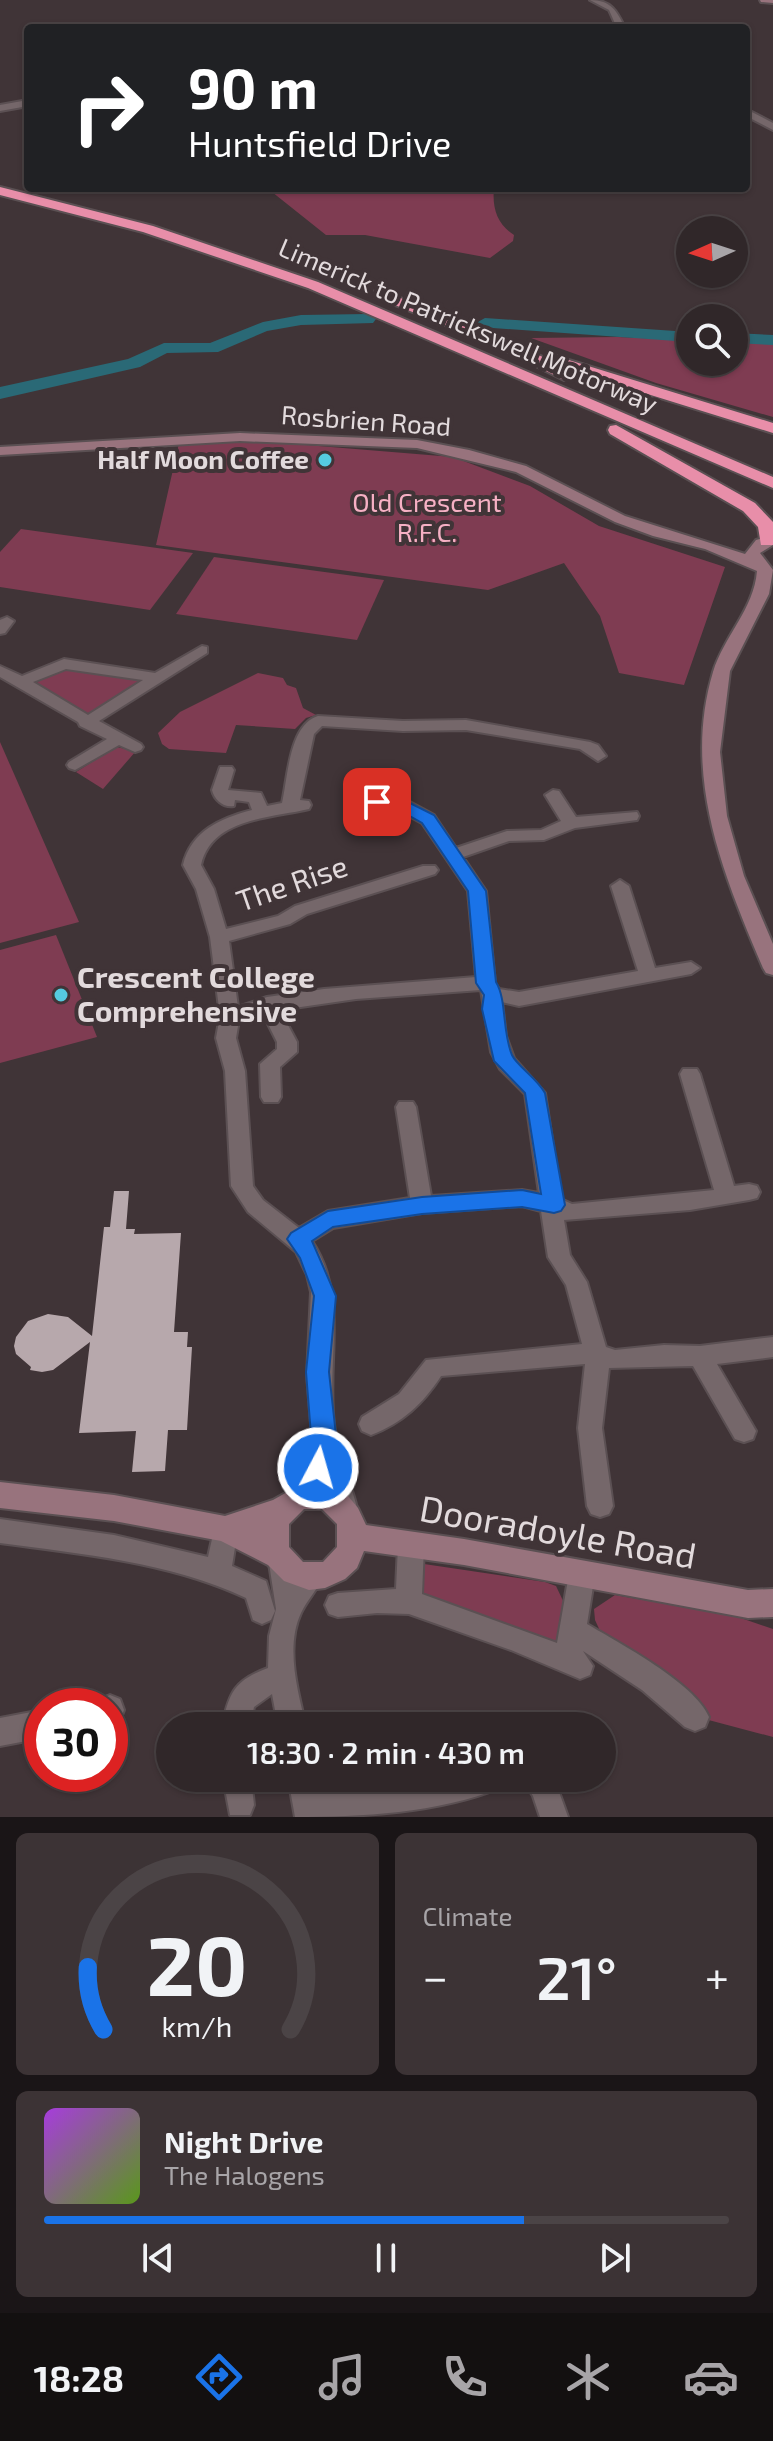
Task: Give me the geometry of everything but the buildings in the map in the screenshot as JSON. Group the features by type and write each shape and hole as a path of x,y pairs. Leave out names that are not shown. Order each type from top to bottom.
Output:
{"highway":[{"path":"0,180 24,185"},
{"name":"Limerick to Patrickswell Motorway","path":"0,191 148,229 313,285 773,483"},
{"name":"Limerick to Patrickswell Motorway","path":"49,192 196,230 296,262 495,340 607,394"},
{"path":"495,340 646,391 773,428"},
{"path":"498,366 749,507 767,526 765,542"},
{"name":"Limerick to Patrickswell Motorway","path":"635,407 773,466"}],"main road":[{"path":"764,0 773,1"},
{"name":"Rosbrien Road","path":"0,451 234,437 417,444 469,454 521,469 620,519 658,533 710,546 765,569"},
{"path":"765,542 753,558 765,569 768,594 726,657 715,705 709,756 713,802 736,882 773,968"},
{"name":"Rosbrien Road","path":"710,546 765,542"},
{"path":"0,1495 114,1508 225,1529 295,1571 311,1575 338,1566 352,1549 355,1537 352,1519 344,1508 319,1497 225,1529"},
{"path":"279,1559 271,1533 289,1505"},
{"name":"Dooradoyle Road","path":"355,1537 765,1607"}],"street":[{"path":"594,0 612,9 619,24"},
{"path":"0,108 24,104"},
{"path":"750,114 773,127"},
{"path":"86,723 202,650"},
{"path":"23,681 64,664 159,678"},
{"path":"0,671 23,681 86,723 135,747"},
{"path":"289,1505 318,1468 323,1435 317,1372 325,1296 309,1254 298,1239 246,1198 242,1186 235,1071 226,1038 230,1016 219,937 205,889 195,873 194,851 206,838 226,825 296,806 306,733 318,721 403,726 466,725 584,745 592,748 598,756"},
{"path":"75,765 118,739"},
{"path":"226,770 220,785 221,794 235,810"},
{"path":"221,794 255,797 262,813"},
{"path":"553,795 572,823"},
{"path":"354,800 400,804 428,819 477,891 491,1009 504,1061 528,1082 535,1093 554,1205 559,1257 576,1282 596,1353 598,1373 590,1428 600,1506"},
{"path":"452,855 507,836 544,835 572,823 631,816"},
{"name":"The Rise","path":"219,937 284,920 301,910 429,870"},
{"path":"620,886 648,974"},
{"path":"230,1016 267,1004 309,998 490,988 519,999 691,968"},
{"path":"267,1004 287,1042 287,1052 270,1064 271,1097"},
{"path":"298,1239 328,1220 422,1205 522,1198 554,1205 570,1213 690,1202 738,1193 690,1074"},
{"path":"406,1107 422,1205"},
{"path":"371,1424 390,1416 415,1396 434,1367 596,1353 615,1360 664,1355 700,1356 773,1347"},
{"path":"700,1356 744,1431"},
{"path":"323,1435 338,1475 344,1508"},
{"path":"218,1572 225,1529"},
{"path":"0,1531 114,1547 218,1572 257,1590 276,1610"},
{"path":"409,1602 411,1546"},
{"path":"279,1559 276,1610 282,1644 282,1677 289,1712"},
{"path":"338,1605 409,1602 574,1662 573,1630 582,1574"},
{"path":"276,1610 311,1575"},
{"path":"573,1630 673,1694 695,1717"},
{"path":"240,1712 244,1695 254,1685 282,1677"},
{"path":"0,1732 24,1727"},
{"path":"305,1792 309,1817 326,1803 348,1808 441,1792"},
{"path":"546,1792 554,1817"}],"green space":[{"path":"272,192 494,192 497,215 503,226 514,235 513,241 490,258 365,235 326,235"},
{"path":"531,338 676,339 676,376 748,376 748,342 773,343 773,417 656,383"},
{"name":"Old Crescent R.F.C.","path":"270,442 453,457 530,486 599,526 725,567 684,685 619,673 600,616 564,563 488,590 156,545 179,443"},
{"path":"21,529 193,553 150,610 0,587 0,552"},
{"path":"214,557 384,580 357,640 176,614"},
{"path":"64,668 139,679 140,683 96,713 89,714 37,683 40,678"},
{"path":"258,673 283,678 287,685 296,688 303,708 316,715 306,718 295,729 236,725 226,753 169,749 162,744 158,733 180,712"},
{"path":"0,742 79,922 0,943"},
{"path":"116,747 136,751 103,789 76,772"},
{"path":"56,935 97,1037 0,1063 0,950"},
{"path":"424,1564 556,1586 566,1607 561,1648 423,1600"},
{"path":"615,1595 735,1616 773,1629 773,1737 701,1718 601,1633 594,1609"}],"waterway":[{"path":"0,393 134,363 164,348 212,348 263,327 301,320 367,319"},
{"path":"485,323 676,336"},
{"path":"748,339 773,340"}],"place":[{"name":"Half Moon Coffee","path":"325,460"},
{"name":"Crescent College Comprehensive","path":"61,995"}],"route":[{"path":"318,1468 323,1435 317,1372 325,1296 309,1254 298,1239 315,1225 328,1220 422,1205 522,1198 554,1205 535,1093 528,1082 504,1061 491,1009 493,994 486,983 477,891 428,819 400,804 377,802"}]}
